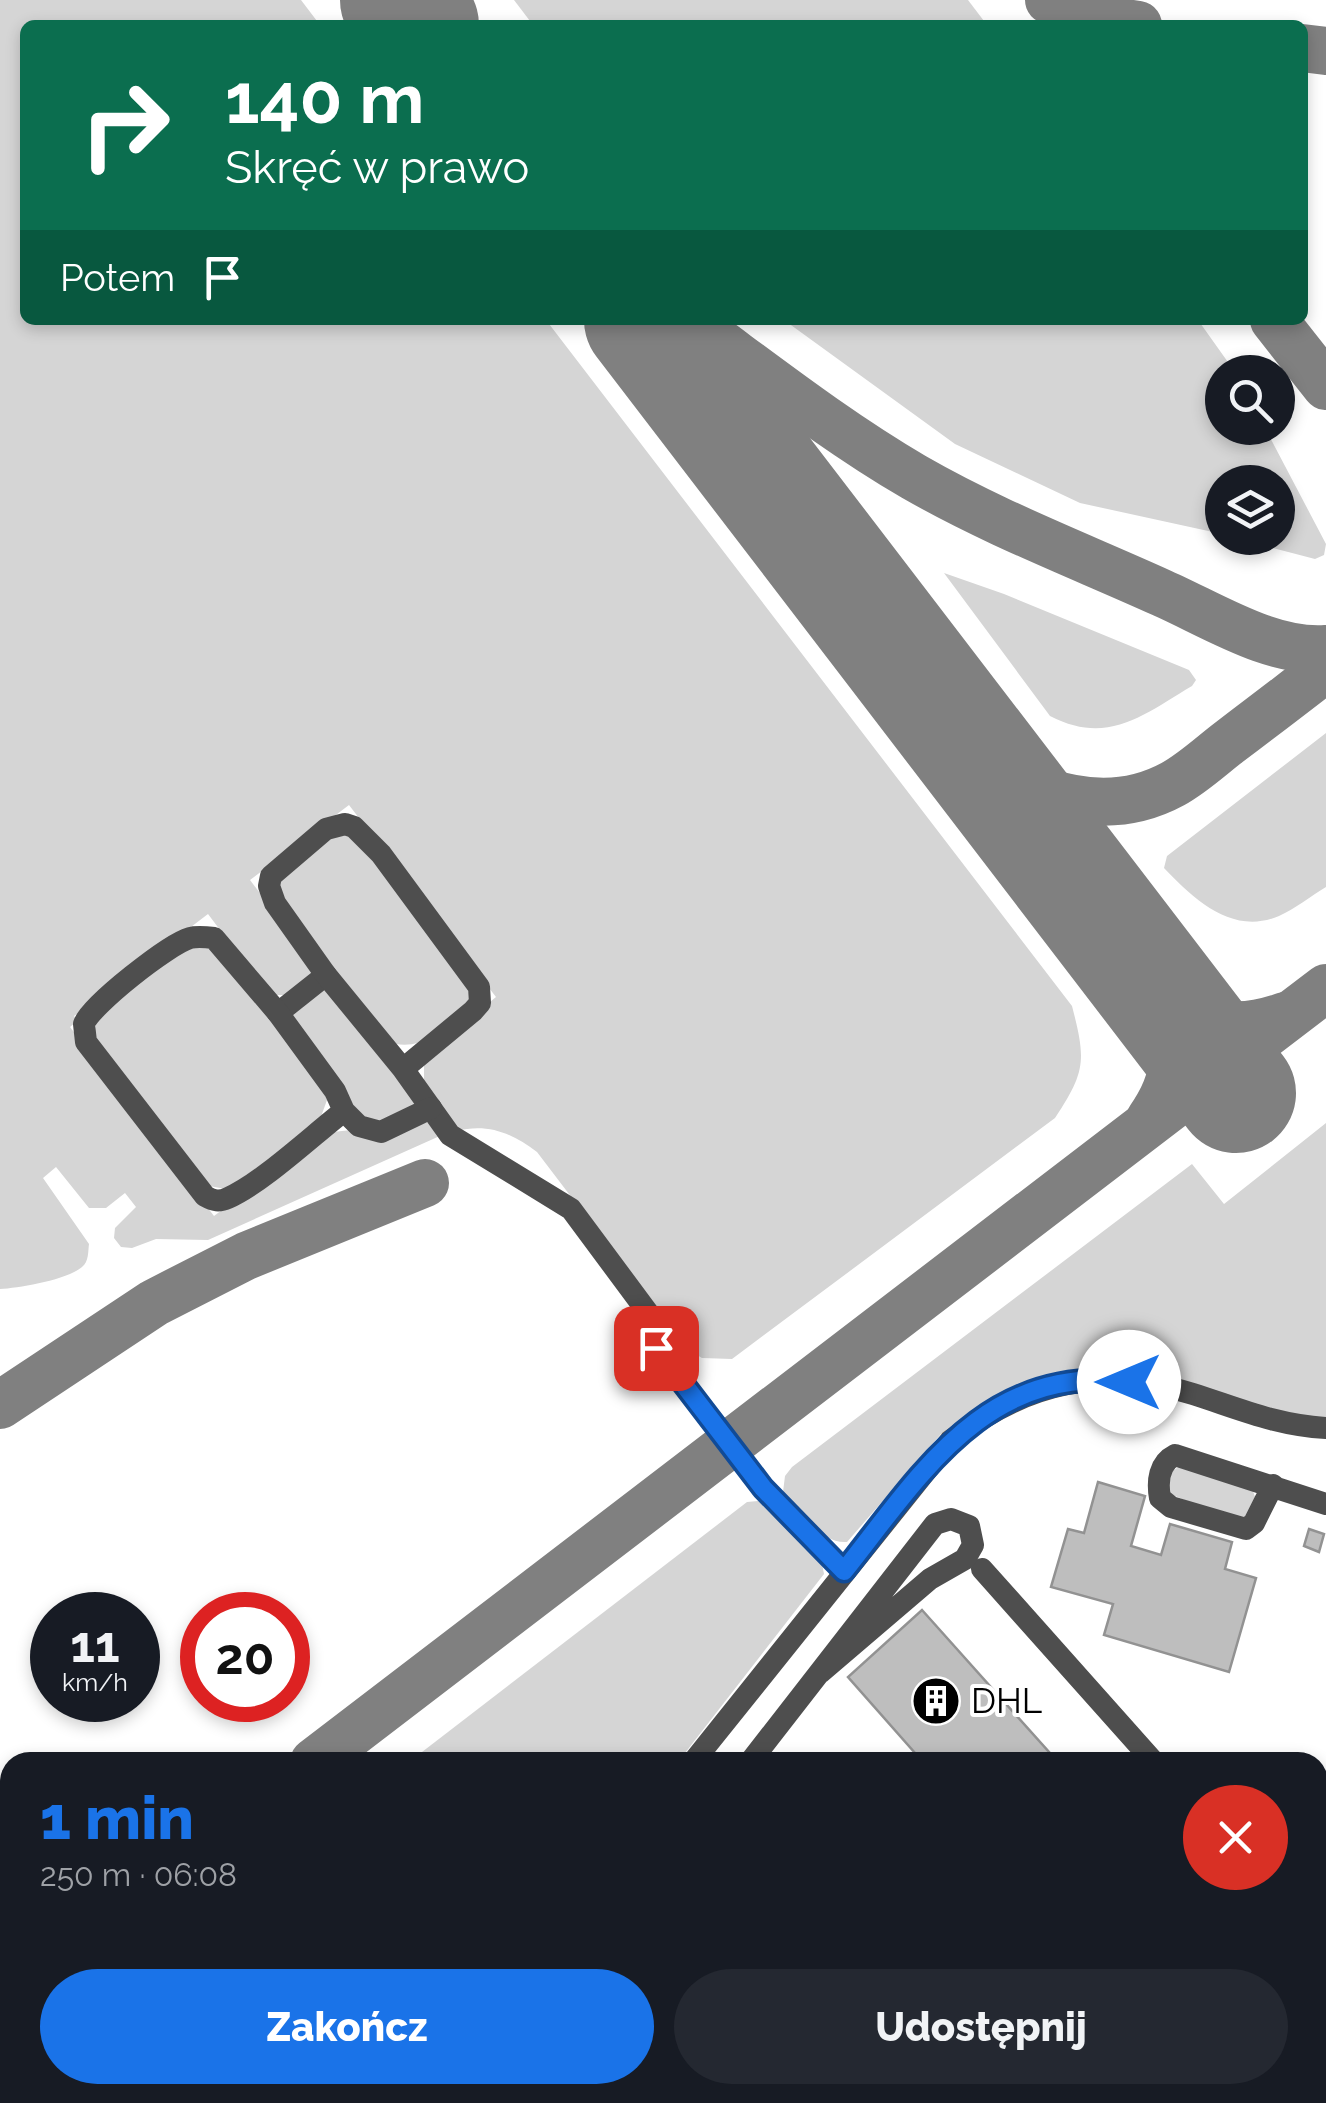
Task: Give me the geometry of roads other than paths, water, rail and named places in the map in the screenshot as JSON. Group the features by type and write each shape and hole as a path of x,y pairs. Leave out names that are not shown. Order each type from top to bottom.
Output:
{"lane":[{"path":"403,1069 473,1012 480,1002 479,987 381,854 360,832 345,824 326,829 279,866 268,886 275,903 450,1134 571,1209 666,1337 656,1348 718,1431 783,1510 844,1571"},
{"path":"344,1111 246,1187 228,1198 213,1200 159,1138 86,1042 86,1016 176,944 192,937 214,938 278,1013 335,1090 344,1111 359,1126 381,1132 431,1108"},
{"path":"278,1013 326,975"},
{"path":"701,1752 950,1441 1013,1399 1053,1385 1104,1379 1192,1394 1290,1426 1326,1428"},
{"path":"1273,1485 1254,1523 1246,1529 1171,1507 1160,1498 1158,1488 1160,1472 1175,1455 1273,1485 1326,1504"},
{"path":"758,1752 935,1524 951,1519 969,1526 973,1544 965,1559 930,1579 820,1673"},
{"path":"982,1569 1145,1752"}],"place":[{"name":"DHL","path":"936,1701"}]}
